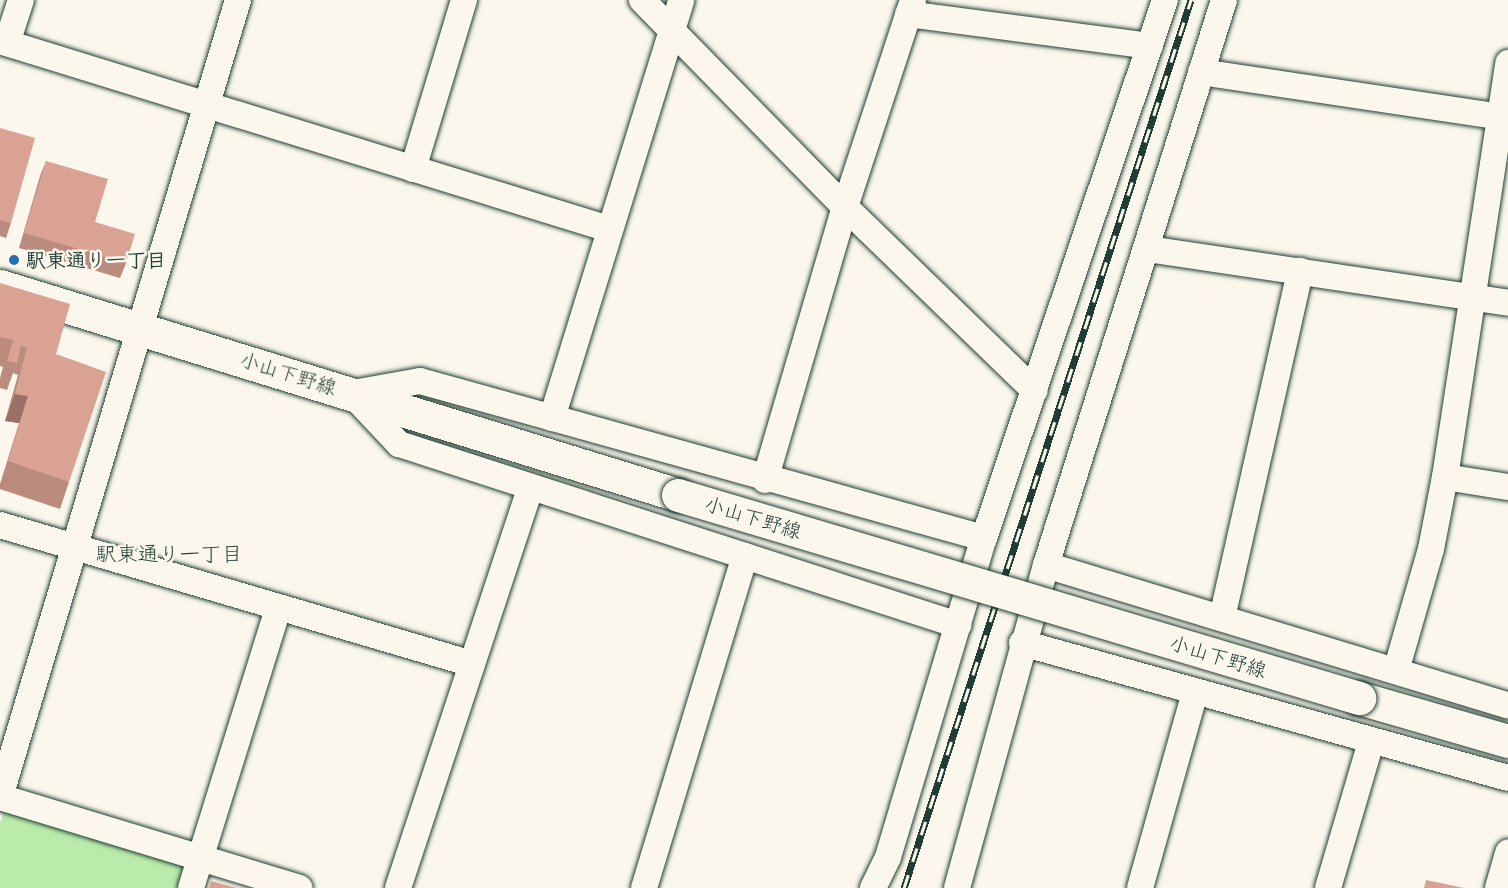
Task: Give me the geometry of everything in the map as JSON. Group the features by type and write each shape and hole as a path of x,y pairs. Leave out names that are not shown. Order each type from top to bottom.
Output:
{"main road":[{"name":"小山下野線","path":"0,286 678,495 1508,741"}],"street":[{"path":"21,0 4,42 609,229"},
{"path":"238,0 0,797 300,888"},
{"path":"413,169 465,0"},
{"path":"642,0 845,207 1035,392"},
{"path":"552,418 681,0"},
{"path":"873,888 888,857 984,538 1165,0"},
{"path":"957,888 1046,565 1148,249 1224,0"},
{"path":"765,480 845,207 911,7 1150,46"},
{"path":"1396,670 1431,549 1445,477 1504,118 1508,63"},
{"path":"1201,72 1504,118"},
{"path":"1148,249 1508,303"},
{"path":"1222,618 1300,271"},
{"path":"352,393 420,381 765,480 984,538"},
{"path":"352,393 399,444 958,625"},
{"path":"1445,477 1508,487"},
{"path":"398,888 531,488"},
{"path":"0,525 278,609 472,664"},
{"path":"644,888 745,556"},
{"path":"1046,565 1508,705"},
{"path":"190,888 278,609"},
{"path":"1023,643 1371,742 1508,778"},
{"path":"1140,888 1195,692"},
{"path":"1328,888 1371,742"},
{"path":"1498,888 1508,852"}],"green space":[{"path":"7,803 191,862 184,888 0,888 0,823"}],"building":[{"path":"0,128 35,138 11,223 0,220"},
{"path":"46,161 108,179 95,222 135,234 126,263 24,233"},
{"path":"0,283 70,304 56,354 106,372 69,482 8,461 28,396 15,394 27,348 21,346 17,363 7,361 13,340 0,337"},
{"path":"1426,880 1464,888 1424,888"},
{"path":"211,881 237,888 209,888"}],"railway":[{"path":"904,888 1191,0"}],"place":[{"name":"駅東通り一丁目","path":"14,260"}],"district":[{"name":"駅東通り一丁目","path":"169,554"}]}
